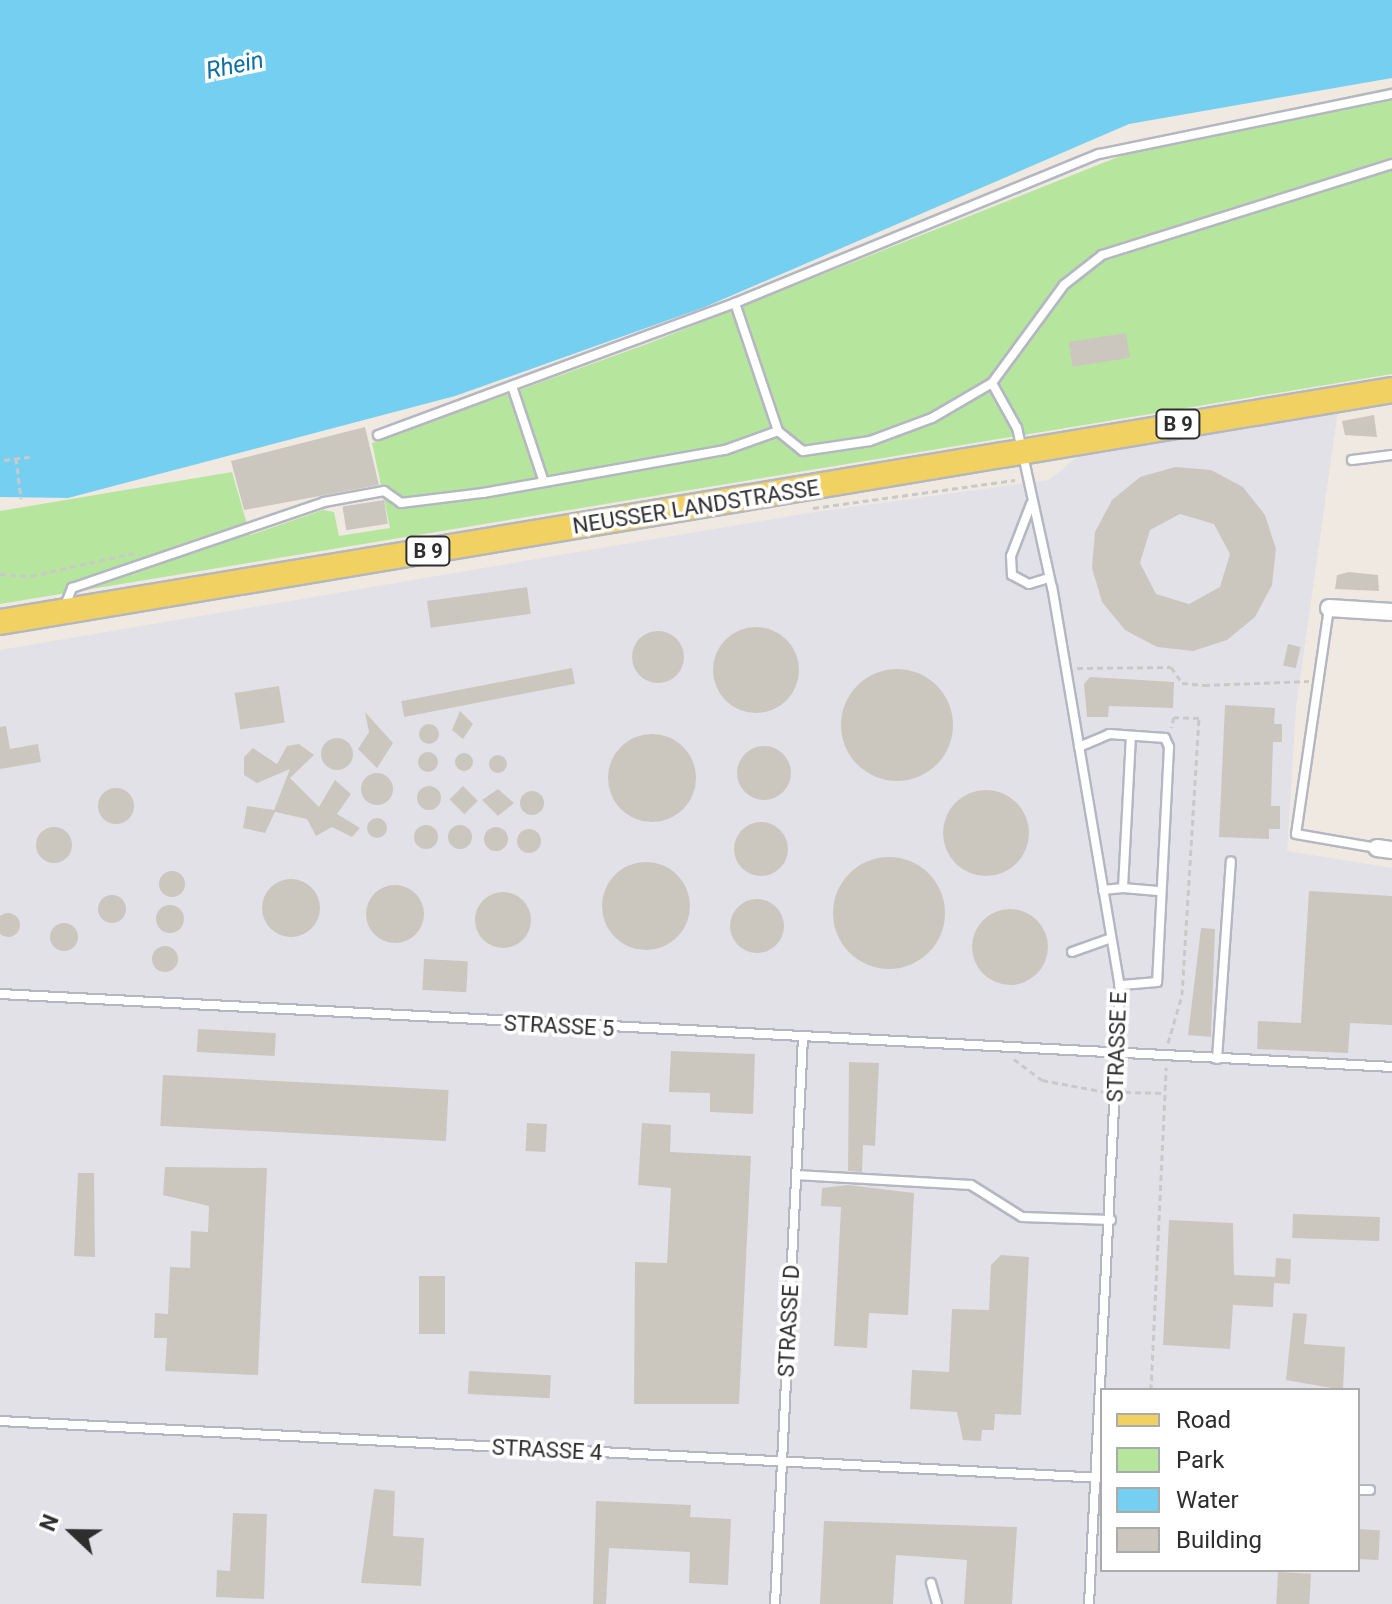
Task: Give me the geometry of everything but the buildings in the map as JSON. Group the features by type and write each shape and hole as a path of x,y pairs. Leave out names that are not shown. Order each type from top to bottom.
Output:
{"main road":[{"name":"NEUSSER LANDSTRASSE","path":"0,622 1392,390"}],"street":[{"path":"1329,608 1392,612"}],"lane":[{"path":"378,435 513,389 735,303 1099,154 1392,94"},
{"path":"735,303 778,431 803,451 870,441 932,418 992,383 1064,285 1102,255 1392,164"},
{"name":"STRASSE E","path":"992,383 1022,451 1049,578 1119,985 1103,1388"},
{"path":"513,389 543,479"},
{"path":"63,612 72,588 324,502 384,491 401,503 696,456 778,431"},
{"path":"1352,460 1392,455"},
{"path":"1031,503 1011,556 1012,575 1029,584 1049,578"},
{"path":"1329,608 1296,834 1384,849"},
{"path":"1079,747 1109,734 1167,743 1157,982 1119,985"},
{"path":"1123,888 1131,736"},
{"path":"1217,1059 1231,861"},
{"path":"1103,890 1161,891"},
{"path":"1072,952 1111,938"},
{"name":"STRASSE 5","path":"0,994 1392,1067"},
{"name":"STRASSE D","path":"775,1604 803,1038"},
{"path":"796,1175 971,1185 1022,1217 1111,1220"},
{"name":"STRASSE 4","path":"0,1421 1098,1478"},
{"name":"STRASSE E","path":"1089,1604 1100,1438"},
{"path":"1360,1490 1370,1490"},
{"path":"931,1583 937,1604"}],"path":[{"path":"4,460 30,457"},
{"path":"16,458 21,499"},
{"path":"0,574 31,576 146,550"},
{"path":"1065,669 1171,667 1182,683 1204,685 1296,679"},
{"path":"1151,1388 1166,1056 1171,1016 1182,995 1199,718 1174,717 1167,743"},
{"path":"1005,1047 1042,1080 1116,1092 1165,1093"}],"shaded area":[{"path":"1338,410 1296,708 1287,851 1392,868 1392,1604 0,1604 0,650 808,513 1049,480 1081,454"}],"green space":[{"path":"1392,87 1392,374 0,604 0,511 232,472 250,535 323,510 334,512 339,536 390,528 372,443 647,344 1181,132"}],"water":[{"name":"Rhein","path":"0,0 1392,0 1392,78 1129,124 705,307 455,396 68,498 0,497"}]}
